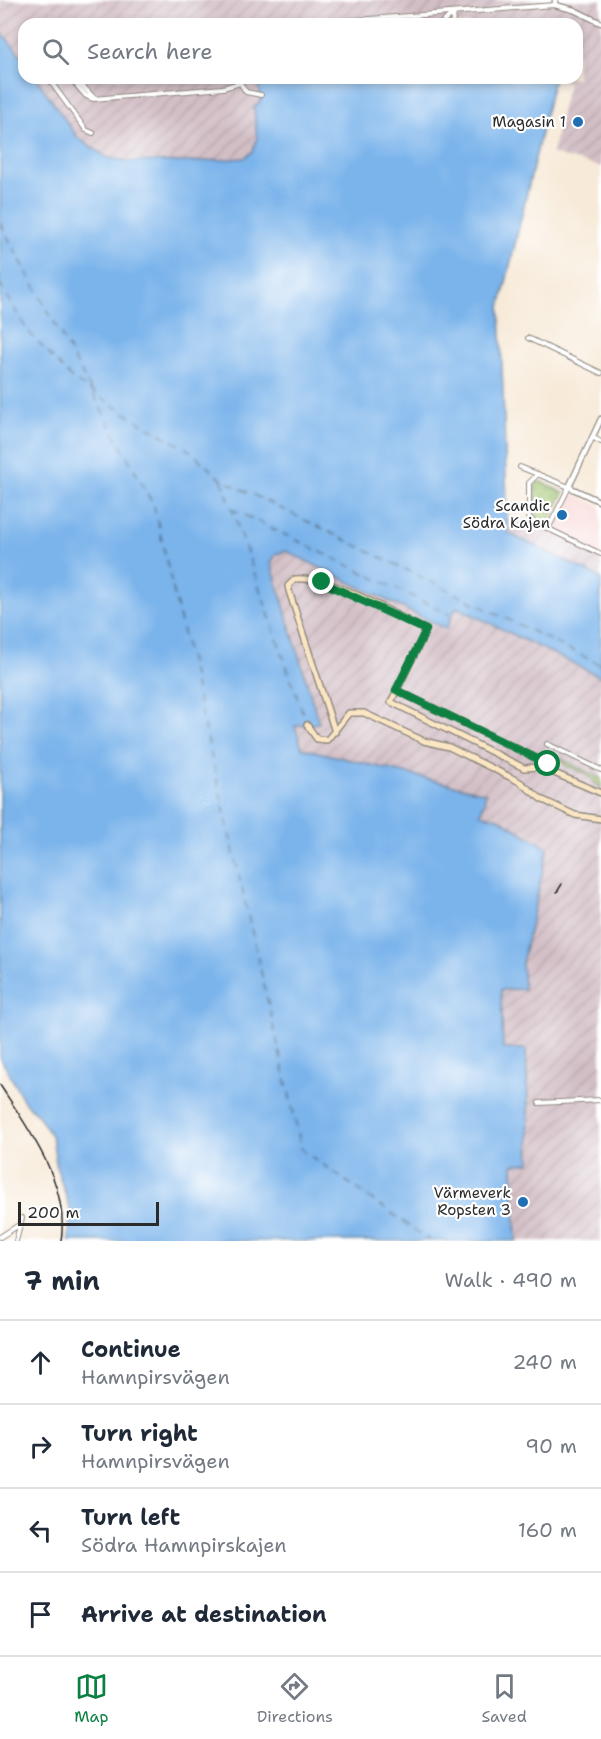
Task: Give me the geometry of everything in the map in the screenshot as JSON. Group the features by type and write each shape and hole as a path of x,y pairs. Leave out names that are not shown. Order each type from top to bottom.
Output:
{"main road":[{"path":"334,732 289,591 292,580 304,578 332,585 426,630 391,702 524,768 540,767 601,793"},
{"path":"396,690 548,764 554,772"},
{"path":"307,726 313,735 321,740 330,738 346,715 364,714 424,741 448,747 520,782 541,799 575,815 601,819"}],"street":[{"path":"378,18 454,14 555,3 601,23"},
{"path":"449,18 454,14"},
{"path":"453,18 454,14"},
{"path":"52,84 86,130 93,133"},
{"path":"75,84 86,96 97,99 223,88 230,84"},
{"path":"80,84 97,99"},
{"path":"241,84 246,92 261,95"},
{"path":"528,338 601,373"},
{"path":"548,529 601,419"},
{"path":"592,437 601,441"},
{"path":"520,466 601,502"},
{"path":"538,474 529,483 529,517 548,529 601,554"},
{"path":"547,744 601,770"},
{"path":"539,1103 601,1100"},
{"path":"16,1241 22,1218"},
{"path":"0,1237 19,1225"}],"shaded area":[{"path":"0,0 601,0 601,167 552,154 568,84 583,84 583,18 18,18 18,52 0,31"},
{"path":"40,84 258,84 261,101 255,121 257,138 253,151 244,158 191,162 108,158 78,138"},
{"path":"570,492 601,507 601,558 549,533"},
{"path":"520,518 601,558 601,578 508,533 508,529"},
{"path":"280,551 286,551 445,629 455,607 601,677 601,1241 516,1241 513,1164 530,1162 526,1050 503,1049 501,989 524,989 522,963 548,848 498,818 481,814 485,793 302,748 295,726 319,723 271,563 273,557"}],"green space":[{"path":"538,482 564,493 548,525 540,523 534,516 536,515 535,486"},
{"path":"561,759 601,779 601,789 587,774 565,765"}],"water":[{"path":"0,31 18,52 18,84 40,84 78,138 108,158 130,161 191,162 244,158 253,151 257,138 254,108 261,100 258,84 553,84 500,308 508,533 601,578 601,677 456,607 446,629 286,551 276,554 271,563 319,723 295,726 302,748 486,793 481,814 498,818 548,848 522,963 524,989 501,990 503,1049 526,1049 530,1163 513,1164 516,1241 69,1241 70,1209 57,1169 52,1137 38,1115 25,1103 0,1057"}],"ferry route":[{"path":"0,223 154,506 302,1150 431,1241"},
{"path":"0,284 27,330 71,378 131,417 189,450 221,479 601,665"},
{"path":"222,480 306,722"},
{"path":"232,509 451,615"}],"tram line":[{"path":"0,1085 45,1158 53,1178 62,1220 61,1241"}],"railway":[{"path":"557,892 562,884"}],"place":[{"name":"Magasin 1","path":"578,122"},
{"name":"Scandic Södra Kajen","path":"562,515"},
{"name":"Värmeverk Ropsten 3","path":"523,1202"}],"route":[{"path":"322,582 426,630 396,690 548,764"}]}
